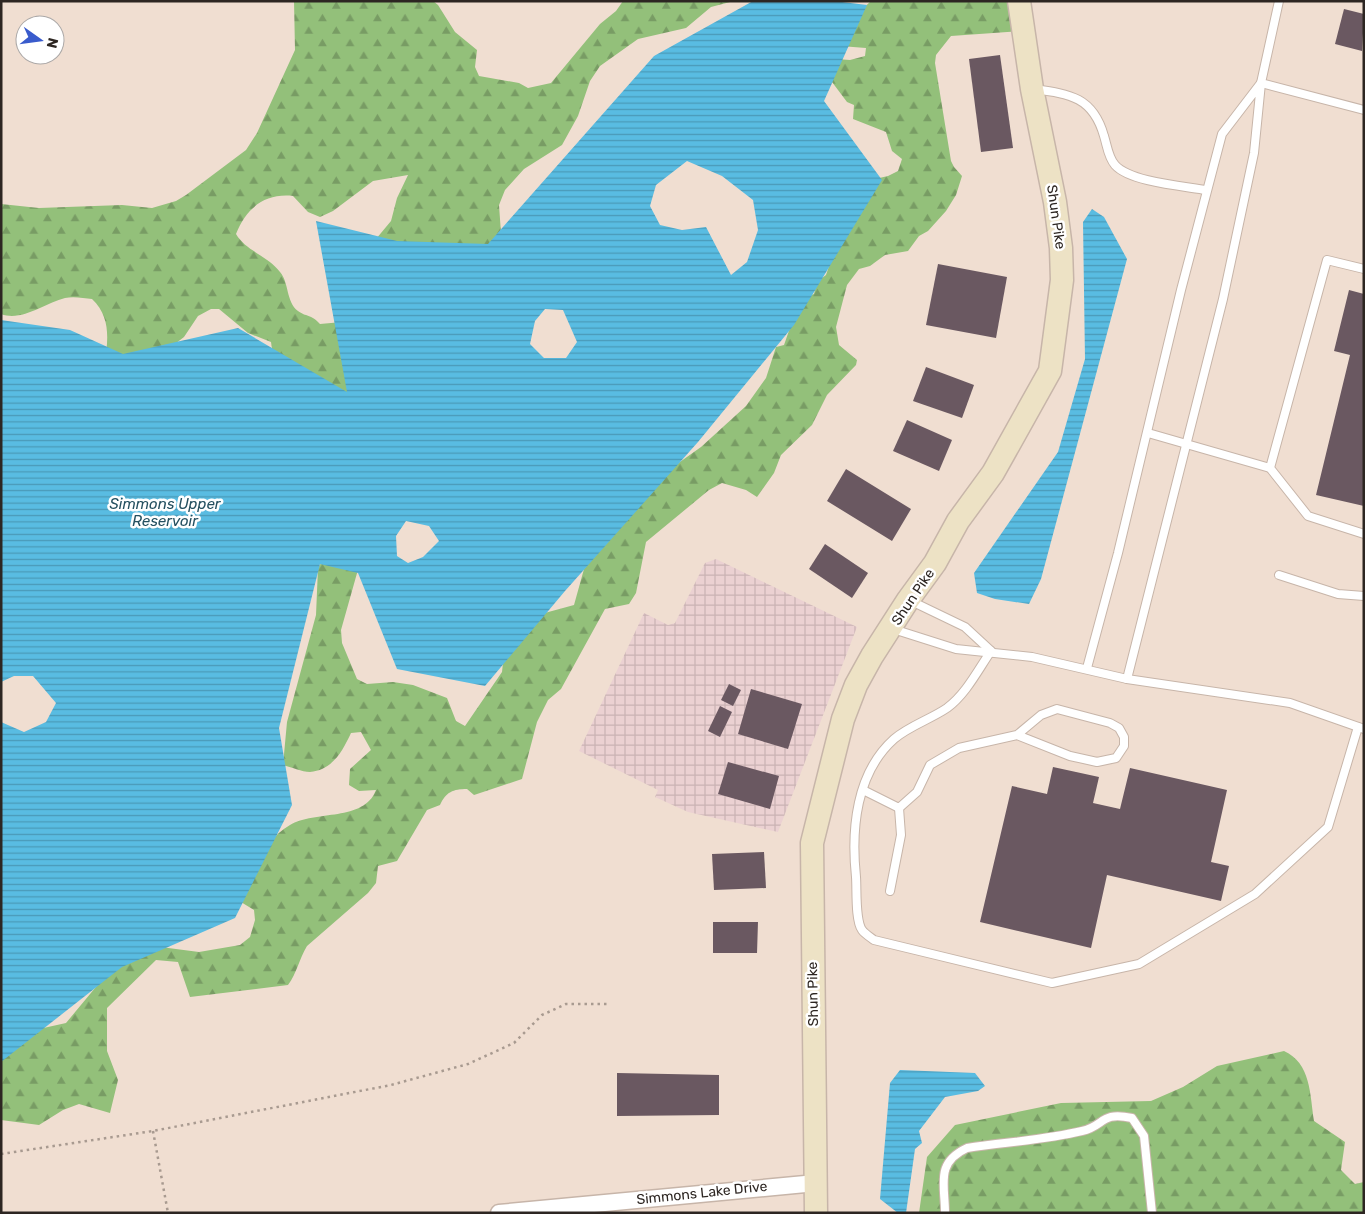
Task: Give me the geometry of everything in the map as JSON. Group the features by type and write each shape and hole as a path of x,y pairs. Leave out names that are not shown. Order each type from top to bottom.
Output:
{"main road":[{"name":"Shun Pike","path":"816,1213 812,843 841,728 853,693 872,656 908,600 935,563 958,521 993,472 1050,371 1062,280 1060,248 1055,202 1032,89 1019,1"}],"street":[{"name":"Simmons Lake Drive","path":"498,1213 816,1183"}],"lane":[{"path":"1128,680 1223,299 1254,153 1261,83 1279,1"},
{"path":"1261,83 1364,110"},
{"path":"1087,668 1148,433 1206,190 1222,134 1261,83"},
{"path":"1032,89 1061,93 1080,100 1094,112 1115,165 1128,173 1166,183 1206,190"},
{"path":"1270,468 1327,260 1364,269"},
{"path":"1148,433 1187,446 1270,468 1308,516 1364,534"},
{"path":"1279,575 1338,594 1364,596"},
{"path":"908,600 965,627 992,651"},
{"path":"891,629 956,649 992,651 1087,668 1128,680 1290,703 1361,728 1328,827 1255,894 1139,964 1052,983 874,940 861,929 853,852 855,823 863,790 880,754 896,738 947,707 963,692 992,651"},
{"path":"899,808 917,792 930,765 959,748 1018,735 1041,715 1057,709 1110,723 1119,728 1124,737 1124,746 1116,758 1097,762 1061,753 1018,735"},
{"path":"863,790 899,808"},
{"path":"890,891 901,835 899,808"},
{"path":"945,1213 942,1177 946,1164 954,1154 966,1148 1084,1131 1105,1118 1121,1116 1132,1118 1144,1136 1152,1213"}],"path":[{"path":"1,1154 153,1131 391,1085 468,1064 514,1043 542,1015 566,1004 609,1004"},
{"path":"153,1131 168,1213"}],"shaded area":[{"path":"716,559 857,627 778,832 688,812 655,797 658,790 579,751 644,613 668,625 675,623 705,563"}],"green space":[{"path":"294,1 433,1 438,5 455,32 477,50 475,67 479,76 519,83 528,88 551,83 600,24 616,11 623,1 734,1 711,7 686,28 638,39 600,66 590,81 578,116 562,145 524,169 505,190 499,205 501,233 487,251 361,257 391,221 397,198 408,175 373,181 333,211 320,217 308,212 293,196 274,197 265,200 251,210 236,234 245,245 275,266 280,272 294,307 320,324 342,322 348,391 335,410 275,369 271,342 248,333 219,309 211,309 198,316 184,337 167,350 105,363 107,329 102,313 92,299 68,297 25,314 9,316 1,314 1,204 39,208 122,205 152,208 176,201 186,195 246,150 257,133 295,50"},
{"path":"871,1 1019,1 1020,31 951,36 936,55 935,63 951,161 962,176 956,195 946,211 928,231 919,236 908,251 885,255 870,266 859,269 847,285 836,327 839,345 857,360 856,365 827,395 812,425 781,455 774,473 757,497 746,490 722,483 709,490 646,542 636,593 629,604 605,609 561,689 548,700 537,722 522,779 474,795 467,789 454,791 447,794 440,805 427,810 397,861 378,866 376,883 368,893 307,946 288,985 190,997 178,962 156,960 107,1008 107,1051 118,1080 110,1113 79,1104 63,1110 39,1125 1,1120 1,1041 30,1031 66,1023 110,970 153,946 199,952 240,945 250,937 255,920 254,910 236,899 258,858 272,840 290,825 300,821 338,814 361,807 370,800 376,790 359,791 349,785 350,769 371,750 361,732 351,733 336,758 318,770 307,772 283,765 287,722 316,615 318,568 328,552 361,559 341,630 342,643 357,679 367,684 393,682 413,685 447,698 456,721 465,726 502,672 505,644 519,620 574,605 584,569 663,474 701,447 746,406 766,378 776,347 784,345 800,299 814,294 817,282 826,275 857,183 888,176 898,171 902,159 892,151 886,132 853,119 854,105 847,102 832,82 797,56 850,60 865,56 866,48 840,46 843,33 854,33 855,16"},
{"path":"1284,1051 1300,1063 1308,1081 1314,1121 1345,1142 1341,1170 1355,1184 1364,1182 1364,1213 919,1213 927,1157 955,1125 1061,1103 1151,1101 1183,1087 1217,1066"}],"water":[{"name":"Simmons Upper Reservoir","path":"753,1 834,1 867,5 824,101 882,180 794,325 698,442 565,591 485,686 397,669 358,573 320,564 279,728 292,805 235,918 122,967 1,1062 1,722 24,732 46,722 56,703 33,676 14,676 1,682 1,320 70,330 123,354 238,328 347,392 316,221 397,241 488,244 654,56","holes":["687,161 722,176 753,200 758,230 747,262 731,275 706,227 682,230 660,225 650,206 656,185","545,309 563,310 577,342 566,358 544,358 530,344 535,321","406,521 429,526 439,541 423,557 408,563 397,556 396,536"]},
{"path":"1092,209 1104,217 1127,259 1041,579 1029,604 995,599 977,593 974,573 1058,452 1085,359 1083,222"},
{"path":"900,1070 975,1073 985,1086 978,1091 945,1097 919,1131 922,1143 915,1149 906,1213 898,1213 880,1199 890,1083"}],"building":[{"path":"1344,9 1364,14 1362,51 1335,44"},
{"path":"1000,55 1013,148 981,152 969,59"},
{"path":"938,264 1007,277 996,338 926,325"},
{"path":"1349,290 1364,294 1364,506 1316,495 1350,355 1334,351"},
{"path":"926,367 974,385 962,418 913,401"},
{"path":"907,420 952,440 939,471 893,451"},
{"path":"846,469 911,509 892,541 827,501"},
{"path":"825,544 868,573 852,598 809,569"},
{"path":"729,684 741,690 733,706 721,700"},
{"path":"751,689 802,704 788,749 738,734"},
{"path":"720,706 732,712 720,737 708,731"},
{"path":"728,762 779,776 770,809 718,794"},
{"path":"1053,767 1099,777 1093,803 1120,809 1130,768 1227,790 1211,862 1229,866 1221,901 1107,875 1091,948 980,922 1012,786 1047,794"},
{"path":"764,852 766,888 714,890 712,854"},
{"path":"713,922 758,922 757,953 713,953"},
{"path":"617,1073 719,1075 719,1115 617,1116"}]}
